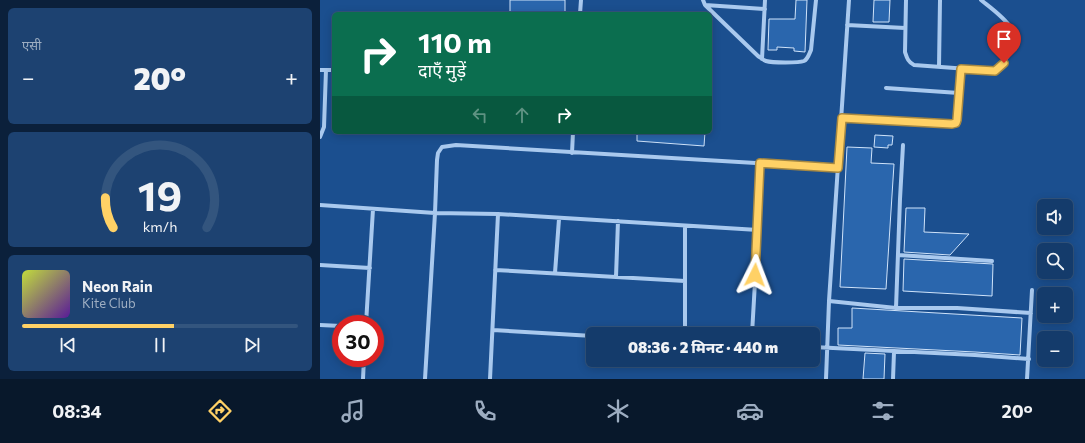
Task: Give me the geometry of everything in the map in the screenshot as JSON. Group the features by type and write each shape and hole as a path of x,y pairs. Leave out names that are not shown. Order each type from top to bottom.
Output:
{"street":[{"path":"580,12 581,0"},
{"path":"703,0 705,5 762,59 769,61 800,62 808,58 811,50 816,0"},
{"path":"762,59 765,0"},
{"path":"826,379 829,301 849,0"},
{"path":"906,0 905,52 910,63 914,65 995,71 1004,63 1012,50 1014,37 1012,29 981,0"},
{"path":"939,67 940,0"},
{"path":"705,5 765,8"},
{"path":"848,25 905,28"},
{"path":"842,118 956,123 961,69"},
{"path":"320,70 332,70"},
{"path":"320,137 324,127 326,70"},
{"path":"886,88 959,92"},
{"path":"572,153 573,134"},
{"path":"425,379 435,212 436,160 442,147 456,145 838,168"},
{"path":"896,308 903,145"},
{"path":"752,327 760,163"},
{"path":"320,205 758,230"},
{"path":"367,315 373,209"},
{"path":"490,379 498,214"},
{"path":"555,273 559,218"},
{"path":"616,277 618,221"},
{"path":"685,226 685,327"},
{"path":"898,255 992,261"},
{"path":"320,265 370,268"},
{"path":"496,270 685,281"},
{"path":"1027,379 1032,290"},
{"path":"829,301 896,308 957,308 1031,313"},
{"path":"320,325 332,326"},
{"path":"493,330 586,336"},
{"path":"820,347 1029,359"},
{"path":"893,379 894,352"},
{"path":"363,379 364,367"}],"building":[{"path":"510,0 565,0 565,12 510,12"},
{"path":"796,0 807,0 805,52 794,51 794,48 777,47 777,50 768,50 769,19 795,19"},
{"path":"874,0 890,0 889,22 873,22"},
{"path":"637,134 705,134 704,146 637,141"},
{"path":"875,135 893,136 892,145 888,145 888,148 874,147"},
{"path":"847,147 872,148 871,163 894,164 886,289 840,287"},
{"path":"906,208 925,208 924,232 969,234 950,255 904,252"},
{"path":"904,259 993,264 992,296 903,291"},
{"path":"852,308 1022,318 1020,355 838,345 838,328 852,328"},
{"path":"865,353 885,354 884,379 863,379"}],"route":[{"path":"755,275 760,163 838,168 842,118 956,123 961,69 995,71 1004,63"}]}
